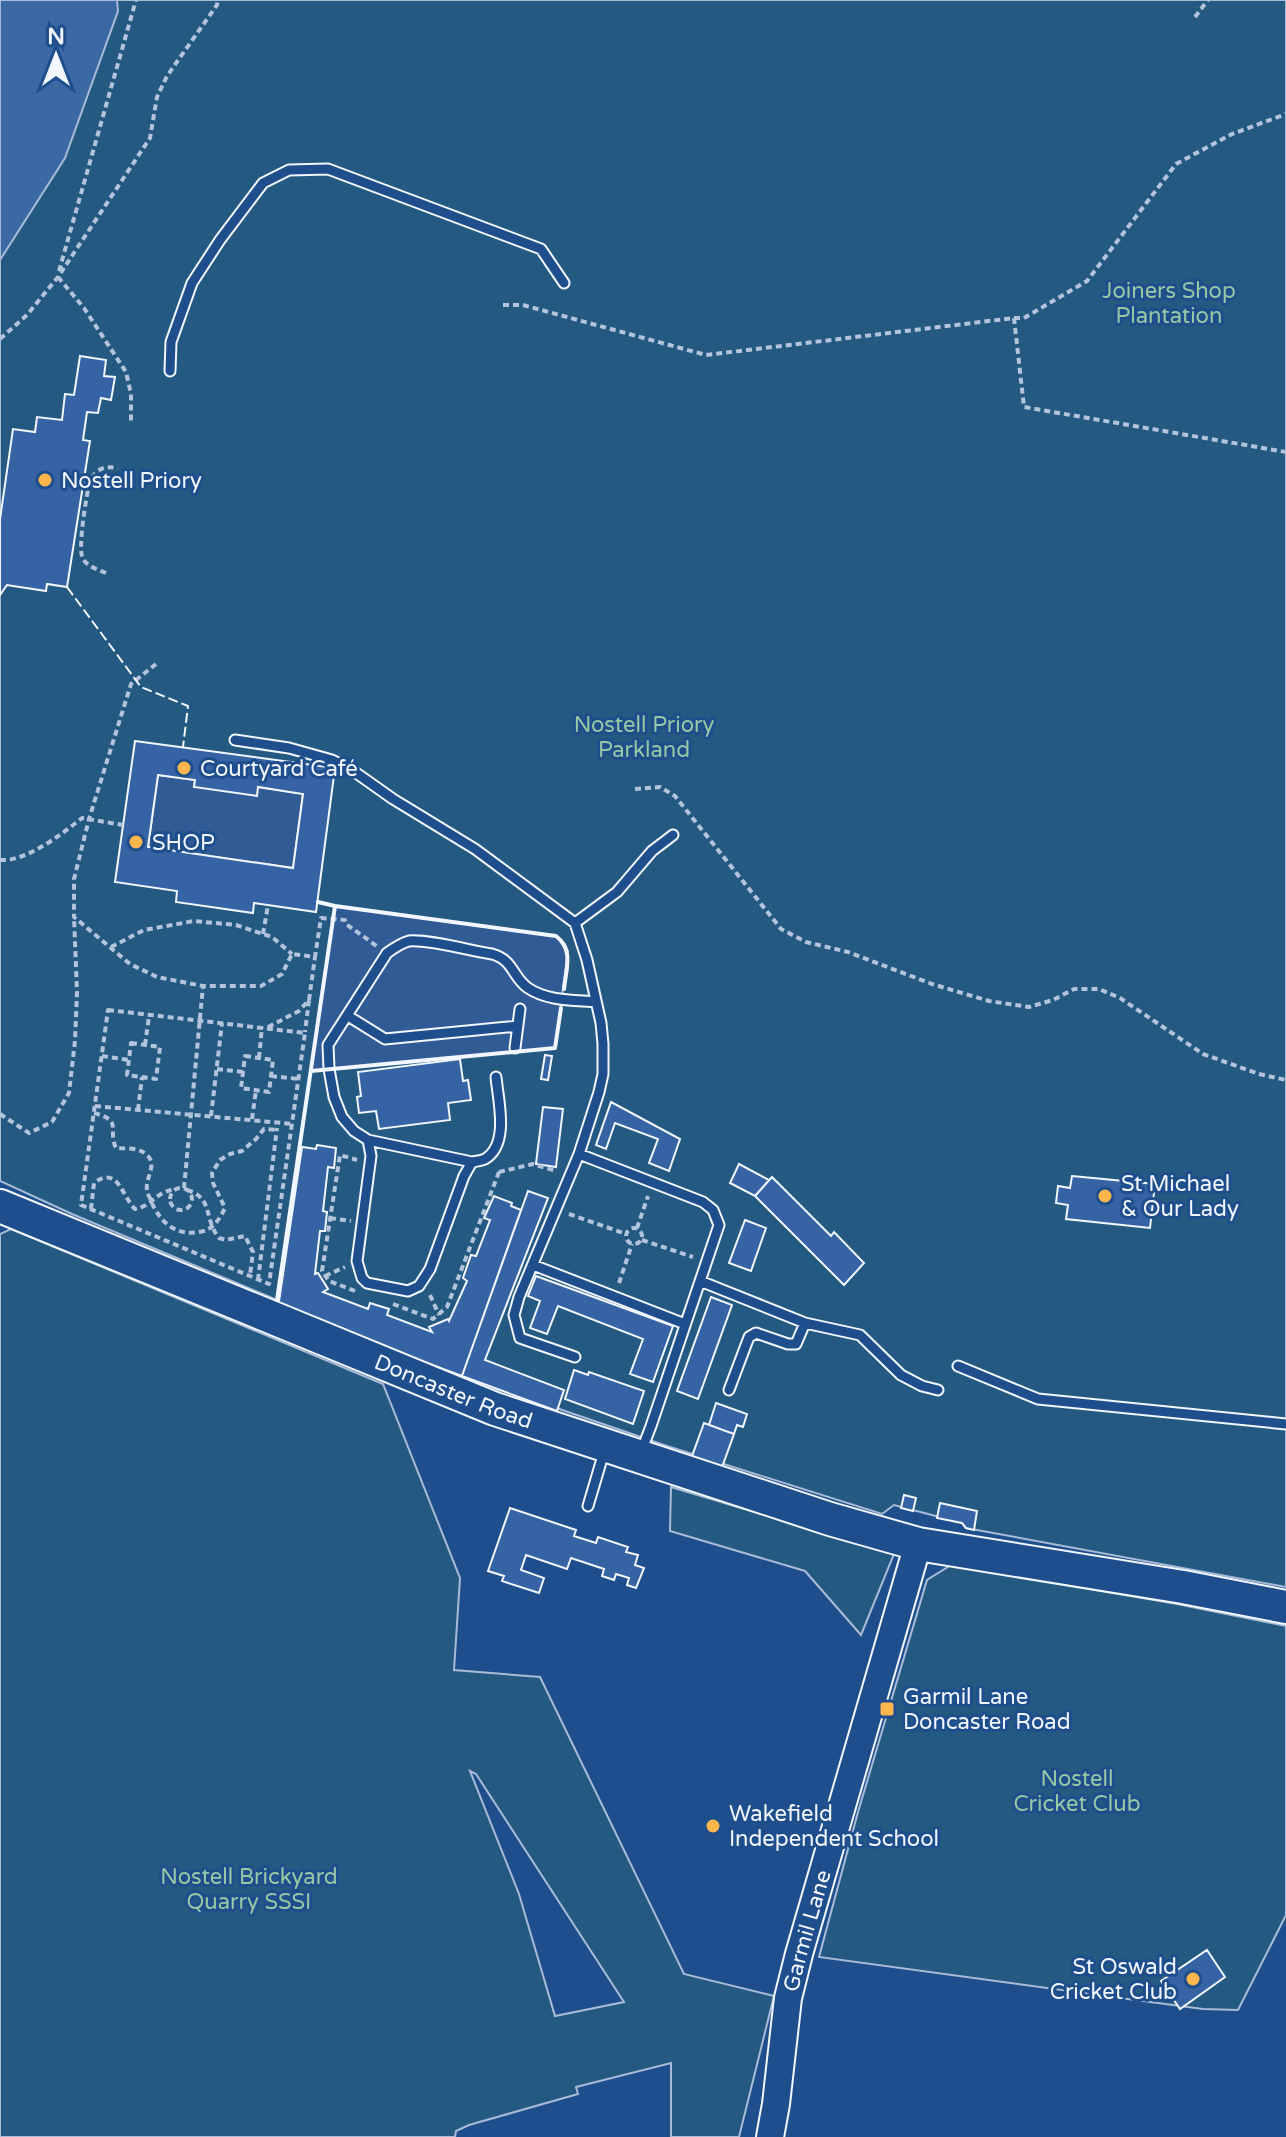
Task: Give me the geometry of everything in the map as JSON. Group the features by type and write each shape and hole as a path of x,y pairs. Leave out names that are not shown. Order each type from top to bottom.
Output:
{"highway":[{"name":"Doncaster Road","path":"0,1206 495,1409 830,1519 918,1544 1286,1607"}],"main road":[{"name":"Garmil Lane","path":"770,2137 788,1998 918,1544"}],"lane":[{"path":"170,371 171,342 192,283 263,183 289,170 328,169 541,249 564,283"},
{"path":"235,740 289,748 332,760 352,770 475,849 575,923 601,1023 603,1074 579,1154 514,1315 520,1338 575,1357"},
{"path":"575,923 617,892 652,851 673,835"},
{"path":"496,1077 500,1130 498,1144 485,1158 472,1162 368,1140 354,1131 342,1117 334,1097 328,1045 387,953 408,941 492,954 509,963 521,982 538,993 553,998 596,1002"},
{"path":"515,1048 520,1009"},
{"path":"348,1016 385,1039 518,1026"},
{"path":"368,1140 371,1156 357,1261 362,1278 367,1283 408,1291 419,1286 430,1269 472,1162"},
{"path":"579,1154 703,1202 713,1210 719,1225 639,1455"},
{"path":"533,1265 685,1324"},
{"path":"700,1281 805,1323 860,1335 901,1375 938,1390"},
{"path":"729,1390 749,1337 756,1333 796,1344 805,1323"},
{"path":"958,1366 1038,1399 1286,1424"},
{"path":"588,1506 606,1445"}],"path":[{"path":"58,277 136,0"},
{"path":"0,339 27,315 58,277 150,138 157,97 167,76 218,0"},
{"path":"1195,17 1208,0"},
{"path":"503,305 523,305 706,355 1024,318 1087,281 1176,164 1232,134 1286,114"},
{"path":"58,277 84,308 126,372 131,394 131,423"},
{"path":"1014,318 1024,407 1286,452"},
{"path":"106,573 83,559 80,548 90,480 105,467 118,468"},
{"path":"0,1114 29,1133 52,1122 69,1093 77,992 74,879 89,819 131,684 156,664"},
{"path":"635,789 660,787 675,796 781,929 806,942 848,952 932,984 989,1001 1029,1007 1053,1000 1074,989 1099,989 1120,998 1203,1054 1286,1080"},
{"path":"0,860 11,861 31,852 82,818 123,825"},
{"path":"263,934 268,905"},
{"path":"74,917 130,964 157,977 203,986 261,986 282,974 292,954"},
{"path":"305,1033 108,1010 81,1205 269,1284 293,1124 321,918 345,920 346,924 387,953"},
{"path":"111,947 144,930 194,921 236,925 272,937 292,954 315,957"},
{"path":"177,1189 170,1200 173,1207 187,1209 192,1203 192,1196 186,1189 203,986"},
{"path":"264,1027 299,1011 309,1000"},
{"path":"145,1045 149,1015"},
{"path":"211,1116 222,1023"},
{"path":"259,1058 264,1027"},
{"path":"131,1043 145,1045 160,1047 156,1079 127,1075 131,1043"},
{"path":"102,1056 129,1060"},
{"path":"245,1056 259,1058 273,1060 269,1092 241,1088 245,1056"},
{"path":"216,1069 243,1072"},
{"path":"271,1076 299,1079"},
{"path":"138,1110 142,1077"},
{"path":"252,1120 256,1090"},
{"path":"95,1106 293,1124"},
{"path":"94,1113 112,1121 116,1148 140,1150 148,1155 152,1164 146,1188 151,1201 166,1225 181,1232 212,1228 225,1208 213,1183 212,1173 220,1160 242,1151 264,1129 277,1130"},
{"path":"258,1280 278,1123"},
{"path":"358,1292 329,1281 322,1271 340,1155 370,1163"},
{"path":"388,1303 433,1319 447,1307 499,1172 533,1164 570,1175"},
{"path":"91,1209 94,1183 103,1177 117,1182 135,1209 140,1209 165,1190 186,1189 197,1193 204,1199 212,1228 219,1238 226,1240 245,1236 253,1252 249,1276"},
{"path":"637,1228 653,1182"},
{"path":"556,1209 626,1234"},
{"path":"637,1228 642,1232 642,1240 632,1244 626,1239 626,1234 630,1229 637,1228"},
{"path":"642,1240 707,1262"},
{"path":"614,1296 632,1244"},
{"path":"325,1276 357,1261"},
{"path":"423,1281 439,1315"}],"green space":[{"name":"Nostell Priory Parkland","path":"0,0 1286,0 1286,1587 966,1528 962,1523 894,1505 882,1514 667,1446 466,1377 72,1214 0,1181"},
{"name":"Nostell Brickyard Quarry SSSI","path":"11,1229 383,1384 460,1578 454,1670 540,1677 684,1974 774,1996 739,2137 671,2137 671,2063 576,2087 578,2094 469,2125 456,2131 455,2137 0,2137 0,1234","holes":["470,1771 476,1774 624,2002 555,2016 519,1894"]},
{"path":"671,1487 894,1554 861,1635 805,1571 670,1531"},
{"name":"Nostell Cricket Club","path":"951,1565 1286,1626 1286,1915 1238,2010 1203,2009 819,1957 858,1812 927,1580"}],"shaded area":[{"path":"0,0 117,0 118,11 65,158 0,260"},
{"path":"158,775 195,780 194,787 258,787 303,794 293,868 148,847"},
{"path":"335,906 556,936 568,951 555,1048 311,1071"}],"building":[{"name":"Nostell Priory","path":"80,356 106,360 104,376 115,377 111,400 101,398 98,413 87,412 83,440 90,441 67,587 47,584 46,591 7,585 0,595 0,519 13,429 35,432 37,417 62,420 65,394 74,395"},
{"path":"135,741 335,768 316,912 254,903 253,913 176,902 177,891 115,882","holes":["158,775 195,780 194,787 257,796 258,787 303,794 293,868 148,847"]},
{"path":"545,1055 552,1056 548,1080 541,1079"},
{"path":"460,1059 463,1081 468,1080 471,1100 448,1103 450,1120 379,1129 376,1111 359,1113 357,1097 361,1096 358,1072"},
{"path":"611,1102 680,1139 669,1171 649,1163 658,1139 615,1123 606,1149 596,1145"},
{"path":"543,1107 563,1109 556,1167 536,1164"},
{"path":"317,1145 336,1148 334,1168 328,1167 323,1211 327,1212 325,1231 320,1231 315,1274 318,1273 328,1289 323,1292 368,1309 370,1303 389,1309 387,1315 432,1332 429,1327 449,1321 467,1281 463,1278 471,1255 476,1256 490,1220 484,1218 494,1196 521,1210 462,1376 278,1308 302,1147 316,1149"},
{"path":"739,1164 769,1180 755,1196 730,1183"},
{"name":"St Michael & Our Lady","path":"1072,1176 1155,1184 1150,1228 1066,1219 1068,1205 1056,1203 1058,1186 1070,1188"},
{"path":"772,1177 831,1236 834,1232 864,1263 844,1285 755,1196"},
{"path":"528,1191 548,1198 485,1360 564,1390 557,1411 462,1376"},
{"path":"745,1220 766,1228 751,1271 729,1263"},
{"path":"536,1276 673,1326 653,1382 630,1374 643,1339 558,1306 547,1334 530,1328 540,1301 528,1296"},
{"path":"711,1297 732,1305 698,1399 677,1391"},
{"path":"574,1370 644,1391 633,1424 565,1399"},
{"path":"716,1403 747,1414 743,1427 737,1425 734,1434 709,1425"},
{"path":"704,1423 734,1434 721,1470 691,1459"},
{"path":"904,1495 916,1498 913,1511 901,1508"},
{"path":"940,1503 977,1511 974,1530 962,1523 937,1518"},
{"path":"510,1508 576,1530 574,1536 596,1543 598,1537 628,1547 626,1552 638,1555 635,1565 644,1568 636,1588 627,1585 629,1578 616,1574 614,1580 602,1576 604,1569 571,1558 567,1569 526,1555 521,1570 544,1578 539,1593 502,1581 504,1576 488,1571"},
{"name":"St Oswald Cricket Club","path":"1207,1950 1225,1977 1180,2009 1161,1981"}],"fence":[{"path":"67,587 141,687 188,706 183,747"}],"wall":[{"path":"277,1300 335,906 318,902"},
{"path":"335,906 556,936 562,941 567,954 564,989"},
{"path":"311,1071 555,1048 561,1008"}],"place":[{"name":"Nostell Priory","path":"45,480"},
{"name":"Courtyard Café","path":"184,768"},
{"name":"SHOP","path":"136,842"},
{"name":"St Michael & Our Lady","path":"1105,1196"},
{"name":"Garmil Lane Doncaster Road","path":"887,1709"},
{"name":"Wakefield Independent School","path":"713,1826"},
{"name":"St Oswald Cricket Club","path":"1193,1979"}],"park label":[{"name":"Joiners Shop Plantation","path":"1169,302"}]}
